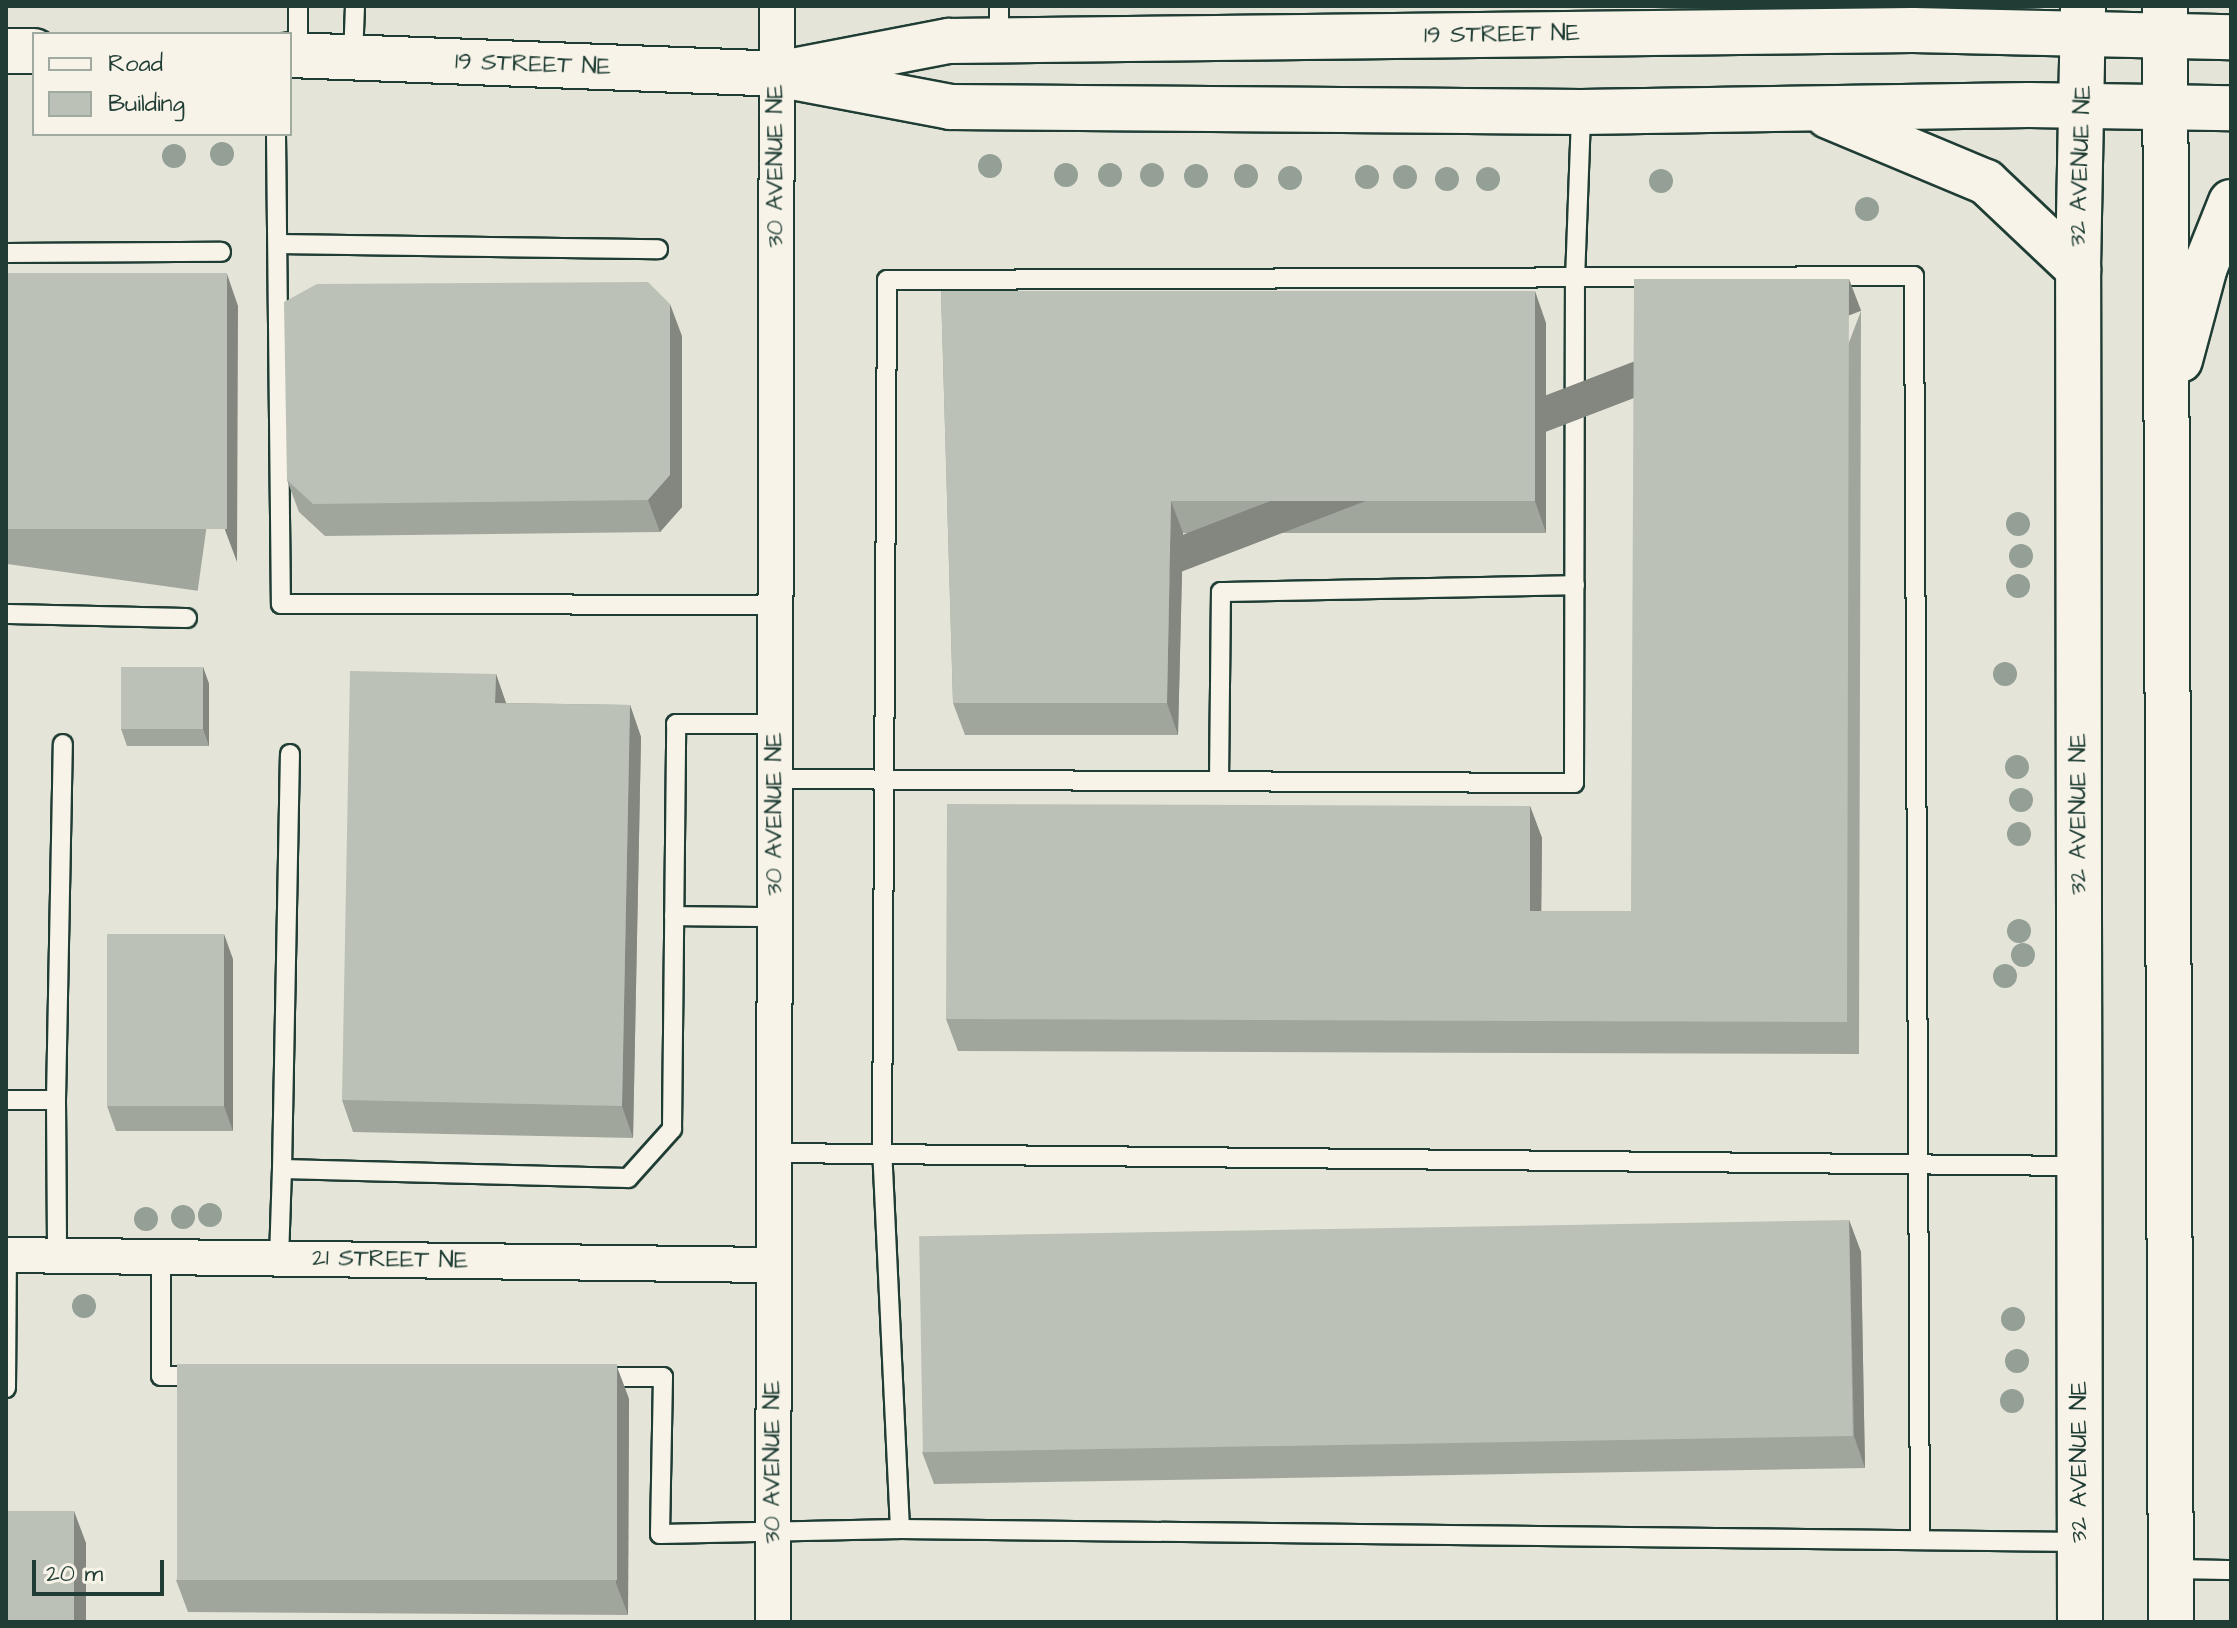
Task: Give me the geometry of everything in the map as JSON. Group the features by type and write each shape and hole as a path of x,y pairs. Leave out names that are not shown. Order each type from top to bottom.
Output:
{"main road":[{"path":"1913,30 1958,6"},
{"name":"19 STREET NE","path":"776,74 949,41 999,23 1679,19 1913,30 2082,21 2165,22 2231,37"},
{"name":"32 AVENUE NE","path":"2080,1622 2078,269 2084,105 2082,21"},
{"path":"2165,22 2171,1622"},
{"path":"6,51 32,51"},
{"name":"19 STREET NE","path":"294,55 776,74 950,107 1581,112 2084,105 2231,108"},
{"path":"1810,109 1986,182 2078,269"},
{"path":"2167,413 2205,267 2231,202"}],"street":[{"name":"30 AVENUE NE","path":"773,1622 777,6"},
{"name":"21 STREET NE","path":"7,1255 773,1265"}],"lane":[{"path":"294,55 298,6"},
{"path":"353,58 355,6"},
{"path":"775,779 1574,783 1575,280 1581,112"},
{"path":"276,136 281,604 776,605"},
{"path":"278,244 658,249"},
{"path":"6,253 221,252"},
{"path":"900,1529 882,1153 887,780 887,280 1575,280 1914,276 1920,1540"},
{"path":"1219,781 1221,592 1575,585"},
{"path":"6,614 187,618"},
{"path":"282,1169 628,1178 672,1129 676,724 775,724"},
{"path":"57,1256 56,1100 63,744"},
{"path":"279,1259 290,754"},
{"path":"674,916 774,917"},
{"path":"6,1100 56,1100"},
{"path":"774,1153 2079,1166"},
{"path":"6,1388 7,1255"},
{"path":"161,1257 161,1376 224,1376"},
{"path":"569,1377 663,1377 660,1534 900,1529 2080,1542"},
{"path":"2171,1569 2231,1570"}],"shaded area":[{"path":"6,6 2231,6 2231,1622 6,1622"}],"building":[{"path":"6,273 227,273 227,529 6,529"},
{"path":"1634,279 1849,279 1847,1022 946,1019 947,804 1530,806 1530,911 1631,911"},
{"path":"648,282 670,304 670,475 648,500 313,504 287,480 284,302 317,284"},
{"path":"941,291 1535,291 1535,501 1171,501 1167,703 953,703"},
{"path":"121,667 203,667 203,729 121,729"},
{"path":"350,671 496,674 495,703 630,705 622,1106 342,1100"},
{"path":"107,934 224,934 224,1106 107,1106"},
{"path":"1849,1220 1853,1436 923,1452 919,1236"},
{"path":"177,1364 617,1364 617,1580 177,1580"},
{"path":"6,1511 74,1511 74,1622 6,1622"}]}
